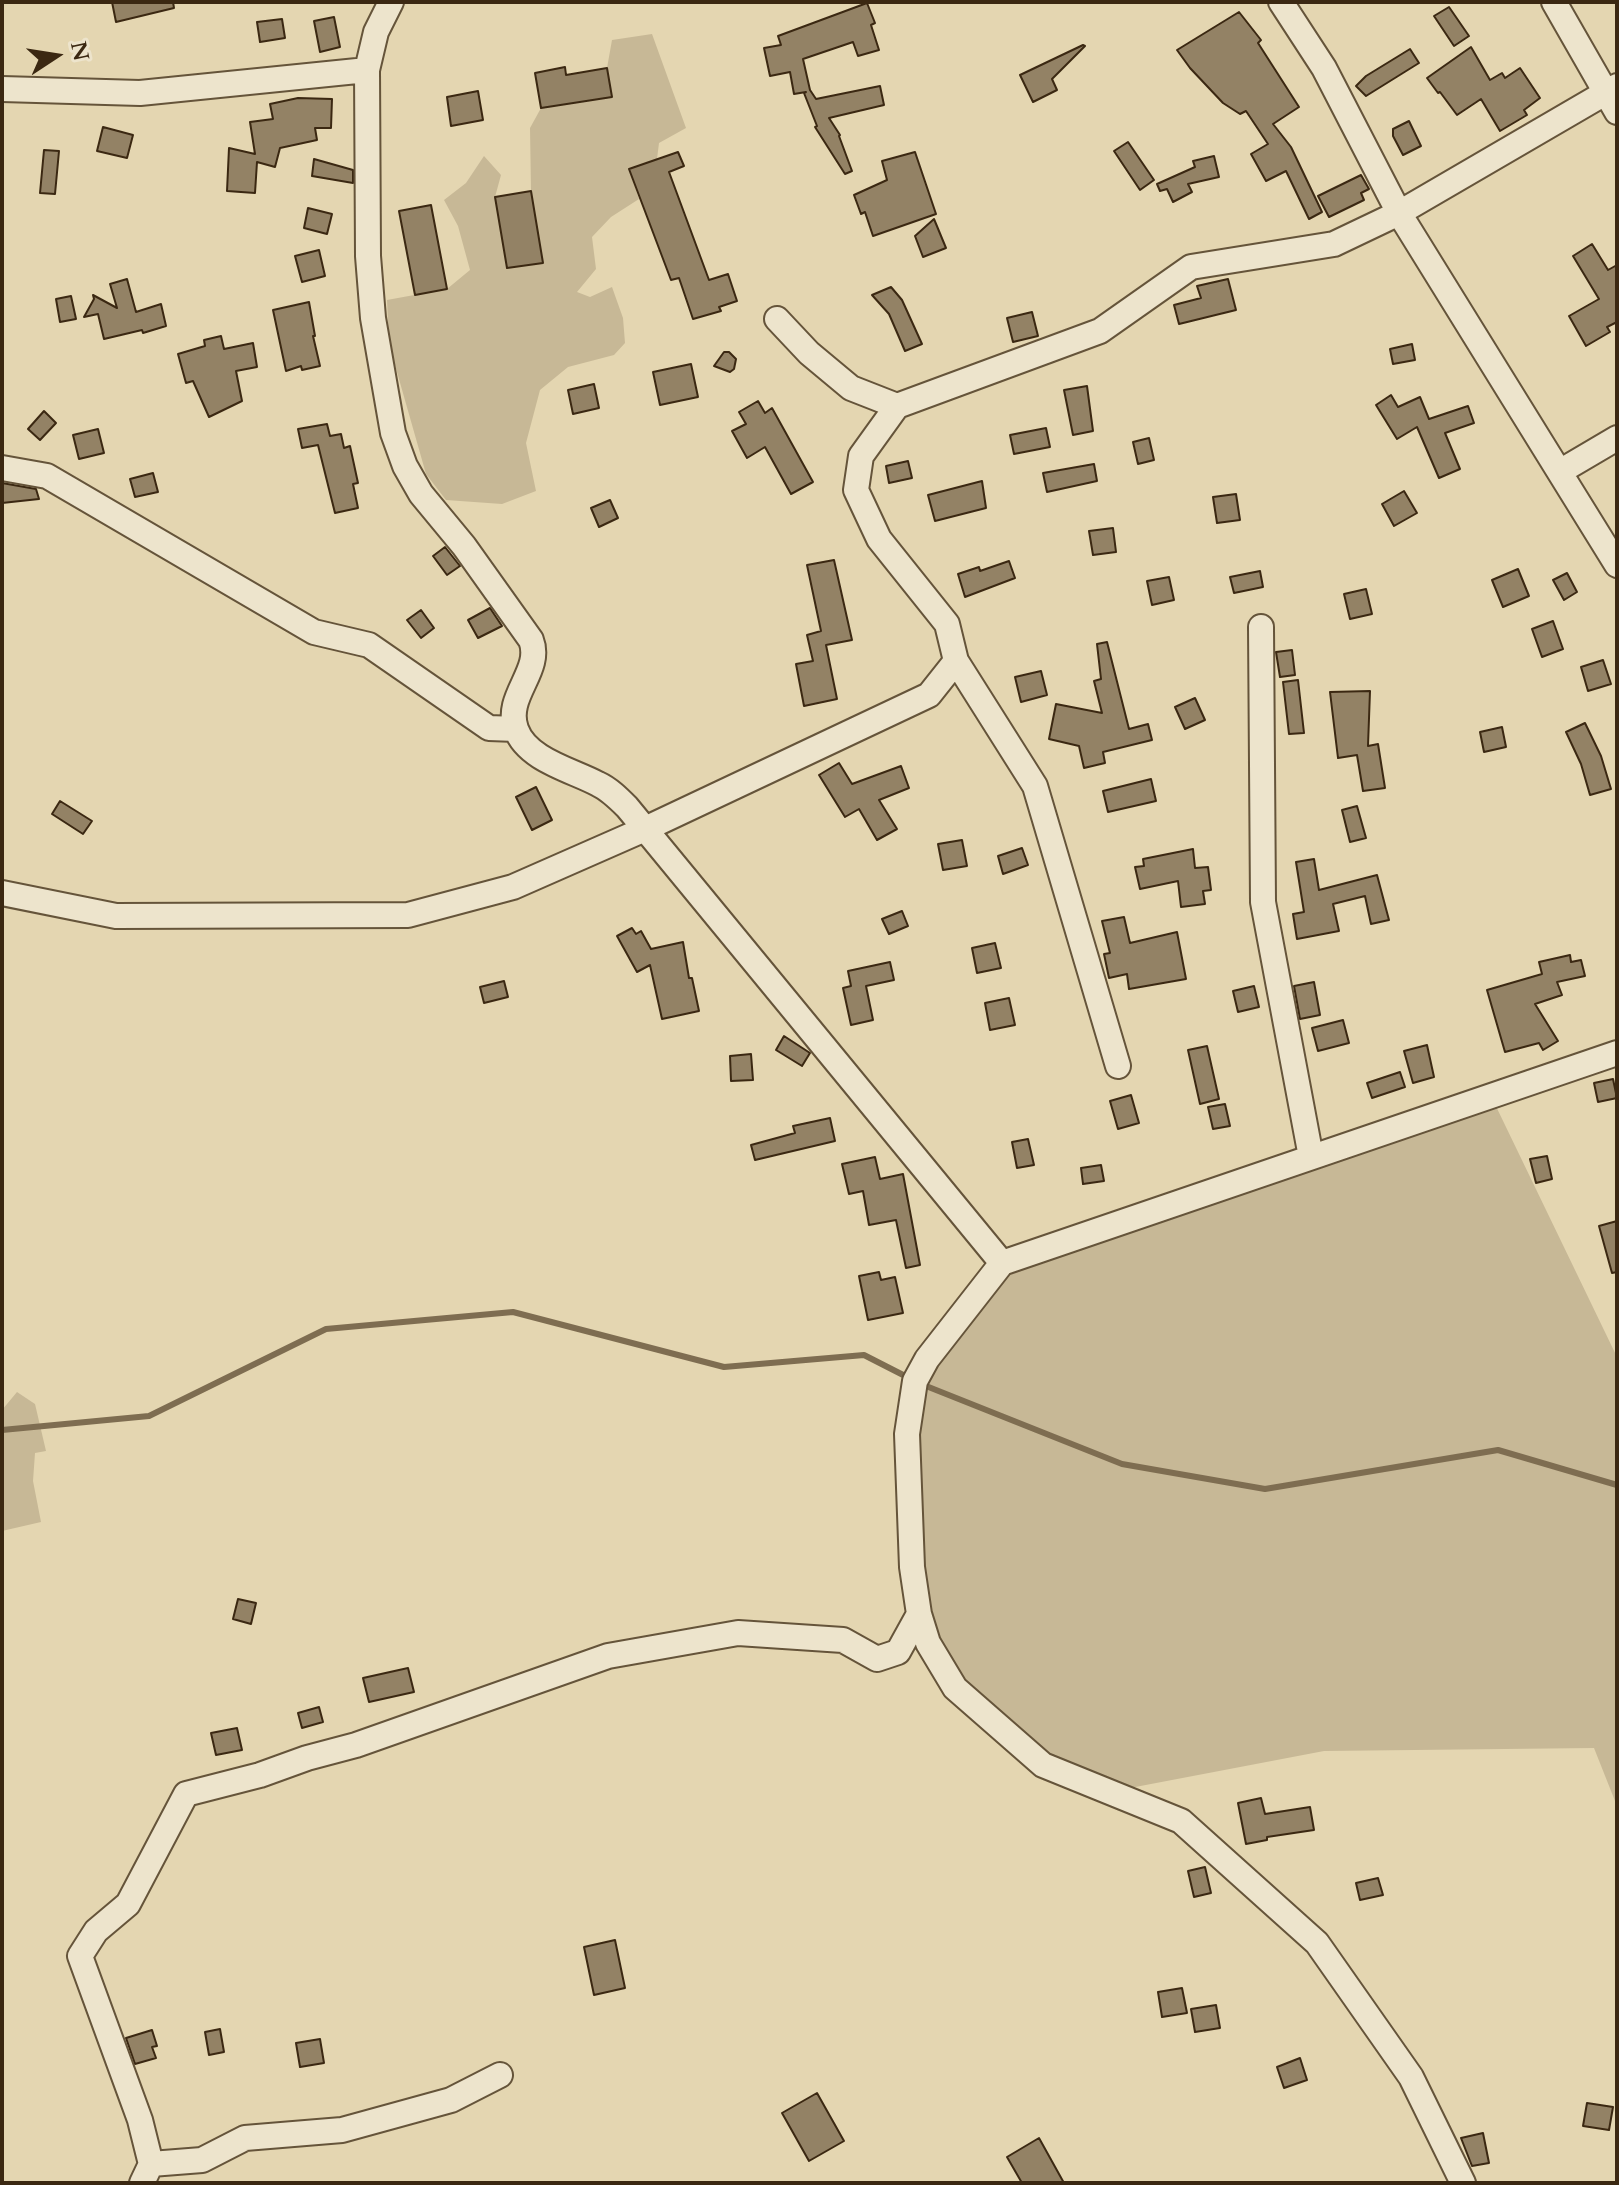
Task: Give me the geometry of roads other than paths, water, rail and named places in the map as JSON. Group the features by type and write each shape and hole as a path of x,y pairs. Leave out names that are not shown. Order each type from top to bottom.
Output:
{"street":[{"path":"391,2 376,32 367,70 368,256 373,318 393,433 405,466 421,494 464,546 531,640 534,655 513,713 516,729 531,750 601,785 616,796 1002,1263"},
{"path":"1281,2 1324,68 1399,213 1617,565"},
{"path":"1118,1066 1035,786 956,661 947,624 879,539 856,490 861,456 897,406 1100,331 1191,267 1334,244 1399,213 1613,97 1554,2"},
{"path":"2,89 140,93 367,70"},
{"path":"777,319 809,353 851,388 897,406"},
{"path":"1561,471 1617,438"},
{"path":"2,468 47,476 314,632 369,645 489,728 516,729"},
{"path":"1261,627 1263,902 1311,1157"},
{"path":"2,893 116,916 408,915 513,887 645,829 929,695 956,661"},
{"path":"1463,2183 1411,2077 1317,1943 1181,1821 1043,1765 955,1688 928,1643 919,1614 912,1567 907,1434 915,1381 927,1359 1002,1263 1617,1053"},
{"path":"500,2075 451,2100 342,2130 245,2138 202,2160 147,2173 140,2120 80,1956 96,1931 128,1904 186,1794 356,1745 608,1656 738,1633 843,1640 877,1659 898,1652 919,1614"}],"waterway":[{"path":"2,1430 149,1416 326,1329 513,1312 724,1367 864,1355 911,1379"},
{"path":"921,1384 1122,1464 1265,1489 1498,1450 1617,1485"}]}
